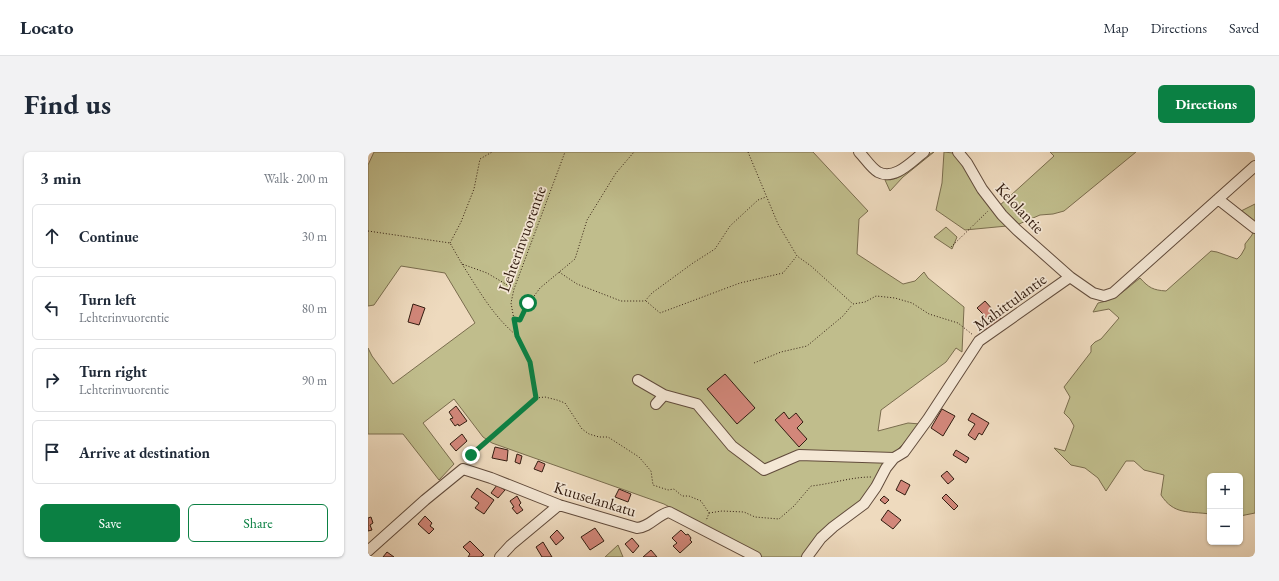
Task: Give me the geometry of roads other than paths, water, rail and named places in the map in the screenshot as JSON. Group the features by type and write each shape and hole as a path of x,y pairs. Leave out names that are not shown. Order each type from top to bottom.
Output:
{"street":[{"path":"859,152 877,172 884,174 899,172 924,152"},
{"name":"Kelolantie","path":"958,152 967,163 994,205 1017,230 1070,277"},
{"name":"Mahittulantie","path":"807,557 825,535 864,504 894,458 904,452 928,419 979,341 1070,277 1093,293 1104,296 1113,293 1255,166"},
{"path":"1218,200 1255,228"},
{"path":"638,380 664,395 697,404 732,446 764,470 799,455 894,458"},
{"path":"656,404 664,395"},
{"name":"Kuuselankatu","path":"368,551 425,500 463,469 491,478 559,505 637,528 647,526 663,514 669,512 756,557"},
{"path":"500,557 511,545 559,505"}]}
